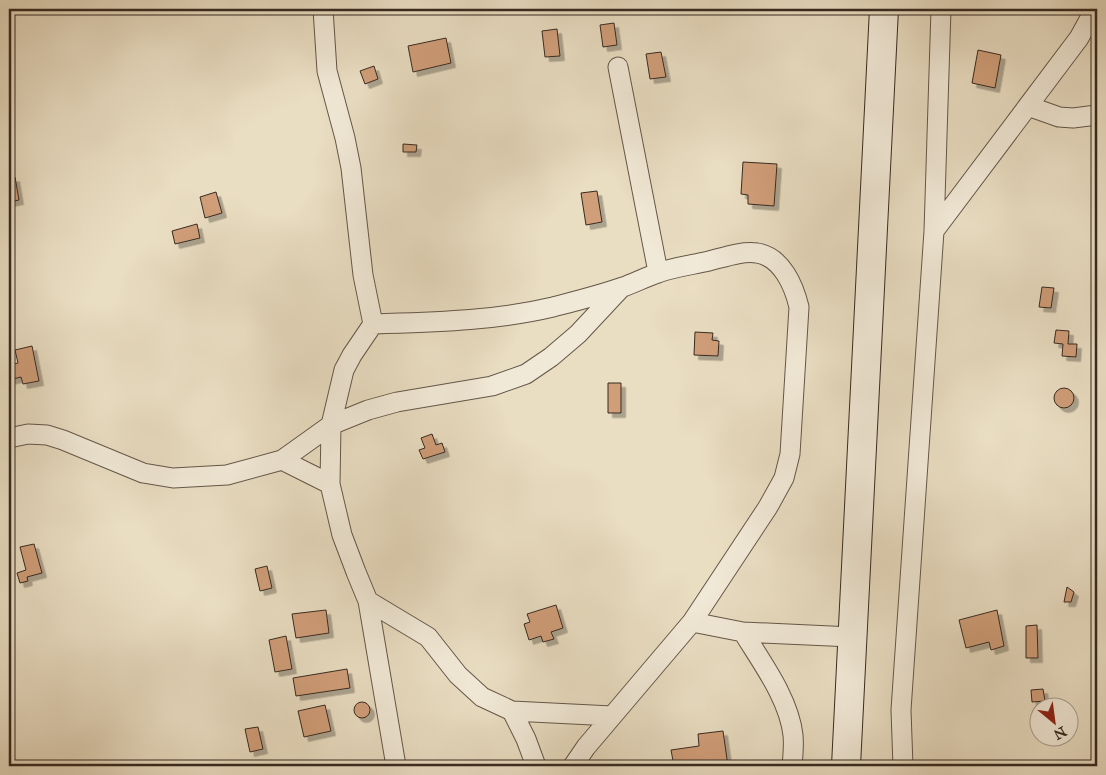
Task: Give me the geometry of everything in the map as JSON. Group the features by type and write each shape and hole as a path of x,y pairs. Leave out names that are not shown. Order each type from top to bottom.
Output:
{"main road":[{"path":"846,766 884,9"}],"street":[{"path":"323,9 327,70 351,168 363,276 373,324 344,370 331,425 330,484 342,535 368,601 396,766"},
{"path":"903,766 901,710 934,231 941,9"},
{"path":"934,231 1079,38 1095,9"},
{"path":"618,67 658,272"},
{"path":"1028,106 1059,117 1074,118 1097,114"},
{"path":"373,324 451,322 502,316 552,307 622,287 658,272 743,253 758,253 770,258 782,269 791,283 799,307 790,454 784,478 768,507 692,622 586,746 573,766"},
{"path":"9,438 28,434 47,435 143,473 173,478 227,475 282,460 331,425 375,408 397,402 492,386 526,374 551,357 578,334 622,287"},
{"path":"282,460 330,484"},
{"path":"368,601 428,637 458,674 482,697 512,710 612,716"},
{"path":"692,622 743,632 852,637"},
{"path":"743,632 774,683 787,710 793,735 792,766"},
{"path":"512,710 536,766"}],"building":[{"path":"614,23 617,45 603,47 600,25"},
{"path":"557,29 560,56 545,57 542,31"},
{"path":"446,38 451,63 413,72 408,46"},
{"path":"978,50 1001,55 995,88 972,83"},
{"path":"661,52 666,77 650,79 646,54"},
{"path":"374,66 378,79 365,84 360,71"},
{"path":"403,144 417,145 416,152 403,152"},
{"path":"743,162 777,164 774,206 748,204 748,195 741,194"},
{"path":"15,177 19,200 9,202 9,178"},
{"path":"597,191 602,222 586,225 581,193"},
{"path":"216,192 222,213 205,218 200,197"},
{"path":"197,224 200,238 175,244 172,231"},
{"path":"1042,287 1054,288 1051,308 1039,307"},
{"path":"1056,330 1069,331 1068,344 1077,344 1076,357 1062,356 1063,344 1054,343"},
{"path":"695,332 713,333 712,340 719,341 718,356 694,355"},
{"path":"32,346 39,381 23,384 21,377 9,380 9,365 18,363 15,350"},
{"path":"608,383 621,383 621,413 608,413"},
{"path":"1064,388 1071,391 1074,398 1071,405 1064,408 1057,405 1054,398 1057,391"},
{"path":"432,434 436,445 442,443 445,452 423,459 419,450 425,448 421,438"},
{"path":"34,544 42,573 27,577 28,581 20,583 17,573 26,570 20,547"},
{"path":"267,566 272,588 260,591 255,569"},
{"path":"1067,587 1074,592 1071,602 1064,602"},
{"path":"556,605 563,628 551,632 554,639 543,642 541,636 529,640 524,624 530,622 527,614"},
{"path":"326,610 329,633 296,638 292,614"},
{"path":"997,610 1004,646 991,650 989,642 966,648 959,620"},
{"path":"1037,625 1038,658 1026,658 1026,626"},
{"path":"286,636 292,669 275,672 269,640"},
{"path":"347,669 350,688 296,696 293,678"},
{"path":"1043,689 1044,698 1032,698 1031,690"},
{"path":"359,702 365,702 370,707 368,716 359,718 354,713 354,707"},
{"path":"325,705 331,731 304,737 298,711"},
{"path":"258,727 263,749 250,752 245,729"},
{"path":"723,731 728,766 674,766 671,750 699,746 698,734"}]}
